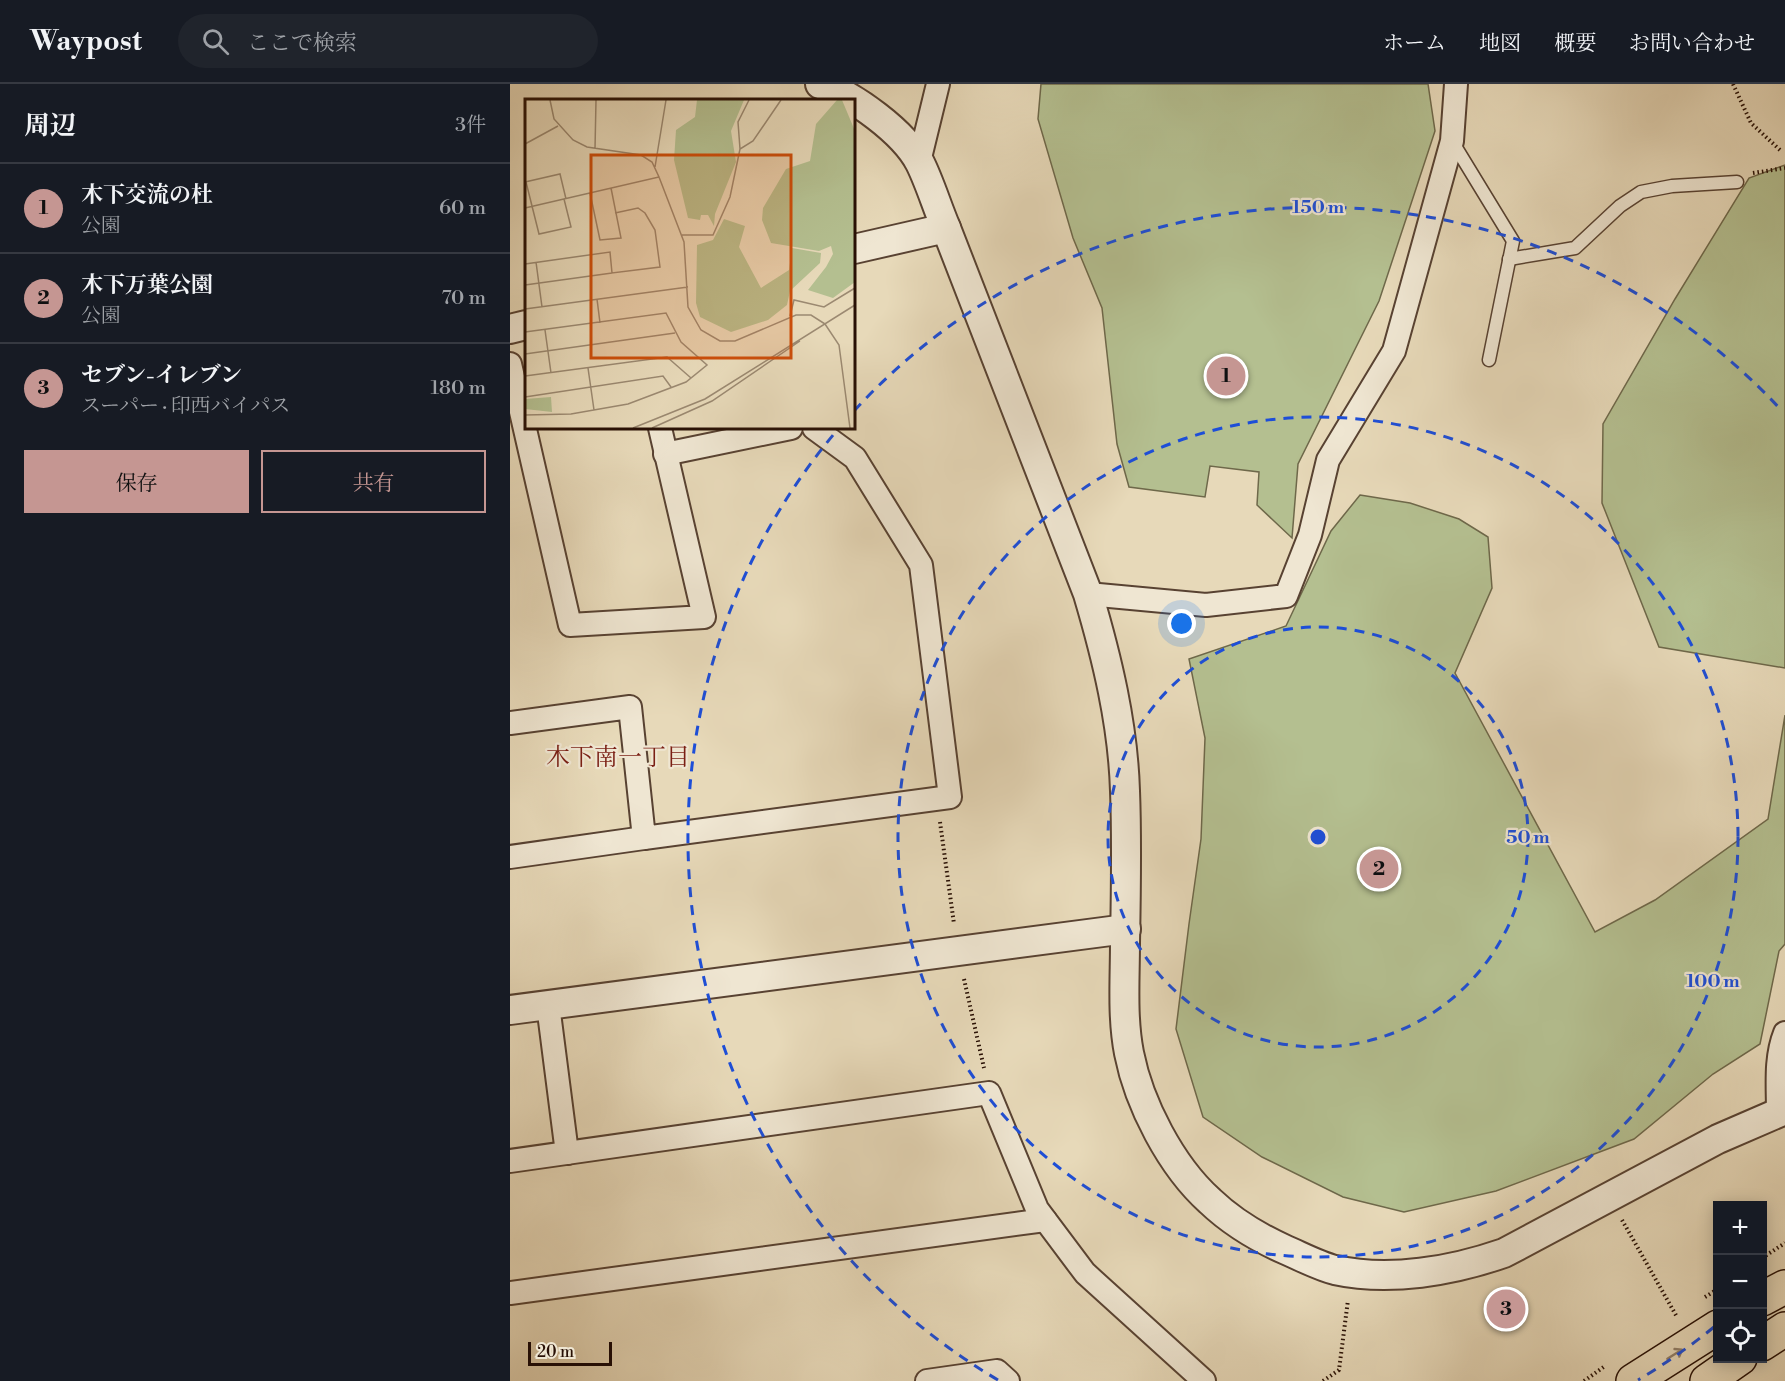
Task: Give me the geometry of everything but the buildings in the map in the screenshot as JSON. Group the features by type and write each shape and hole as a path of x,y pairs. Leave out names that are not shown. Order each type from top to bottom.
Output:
{"highway":[{"path":"1767,1296 1785,1287"},
{"path":"1767,1341 1785,1329"},
{"path":"1633,1381 1713,1330"},
{"path":"1707,1381 1734,1363"}],"street":[{"path":"820,84 850,99"},
{"path":"919,162 938,84"},
{"path":"1088,594 1206,605 1286,596 1310,535 1329,460 1394,351 1452,141 1456,84"},
{"path":"855,103 897,135 919,162 1088,594 1102,640 1115,702 1122,753 1125,790 1125,995 1129,1052 1143,1099 1162,1138 1191,1180 1210,1201 1238,1223 1271,1243 1335,1269 1380,1274 1428,1272 1469,1265 1504,1253 1718,1139 1781,1111 1778,1062 1785,1034"},
{"path":"855,249 945,228"},
{"path":"510,329 525,325"},
{"path":"510,364 570,624 704,617 664,454 660,429"},
{"path":"664,454 786,429"},
{"path":"510,857 950,797 921,565 855,458 815,429"},
{"path":"510,723 630,707 644,838"},
{"path":"510,1010 1126,929"},
{"path":"548,1005 567,1153"},
{"path":"510,1161 990,1092 1037,1209 1045,1220 1085,1273 1204,1381"},
{"path":"510,1293 1045,1220"},
{"path":"927,1381 998,1371 1008,1381"}],"lane":[{"path":"1452,141 1513,241 1489,360"},
{"path":"1509,259 1575,248 1620,206 1641,192 1672,186 1737,182"}],"path":[{"path":"1733,84 1750,123 1780,150"},
{"path":"1737,182 1757,171 1785,168"},
{"path":"1622,1219 1677,1317"},
{"path":"1767,1255 1785,1243"},
{"path":"1323,1381 1339,1370 1349,1293"}],"green space":[{"path":"1041,84 1428,84 1435,131 1379,301 1298,464 1292,538 1257,505 1259,472 1210,466 1205,497 1129,487 1117,444 1102,308 1073,238 1038,119"},
{"path":"1785,165 1785,668 1659,647 1602,503 1603,424 1675,299 1749,178"},
{"path":"1360,495 1410,503 1459,519 1488,537 1492,588 1455,673 1595,932 1655,900 1768,819 1785,715 1785,944 1779,951 1760,1044 1713,1074 1634,1139 1496,1191 1404,1212 1343,1197 1262,1157 1203,1117 1176,1029 1201,839 1205,738 1189,659 1286,626 1331,531"}],"place":[{"name":"木下交流の杜","path":"1226,376"},
{"name":"木下万葉公園","path":"1379,869"},
{"name":"セブン-イレブン","path":"1506,1309"}],"district":[{"name":"木下南一丁目","path":"618,758"}]}
